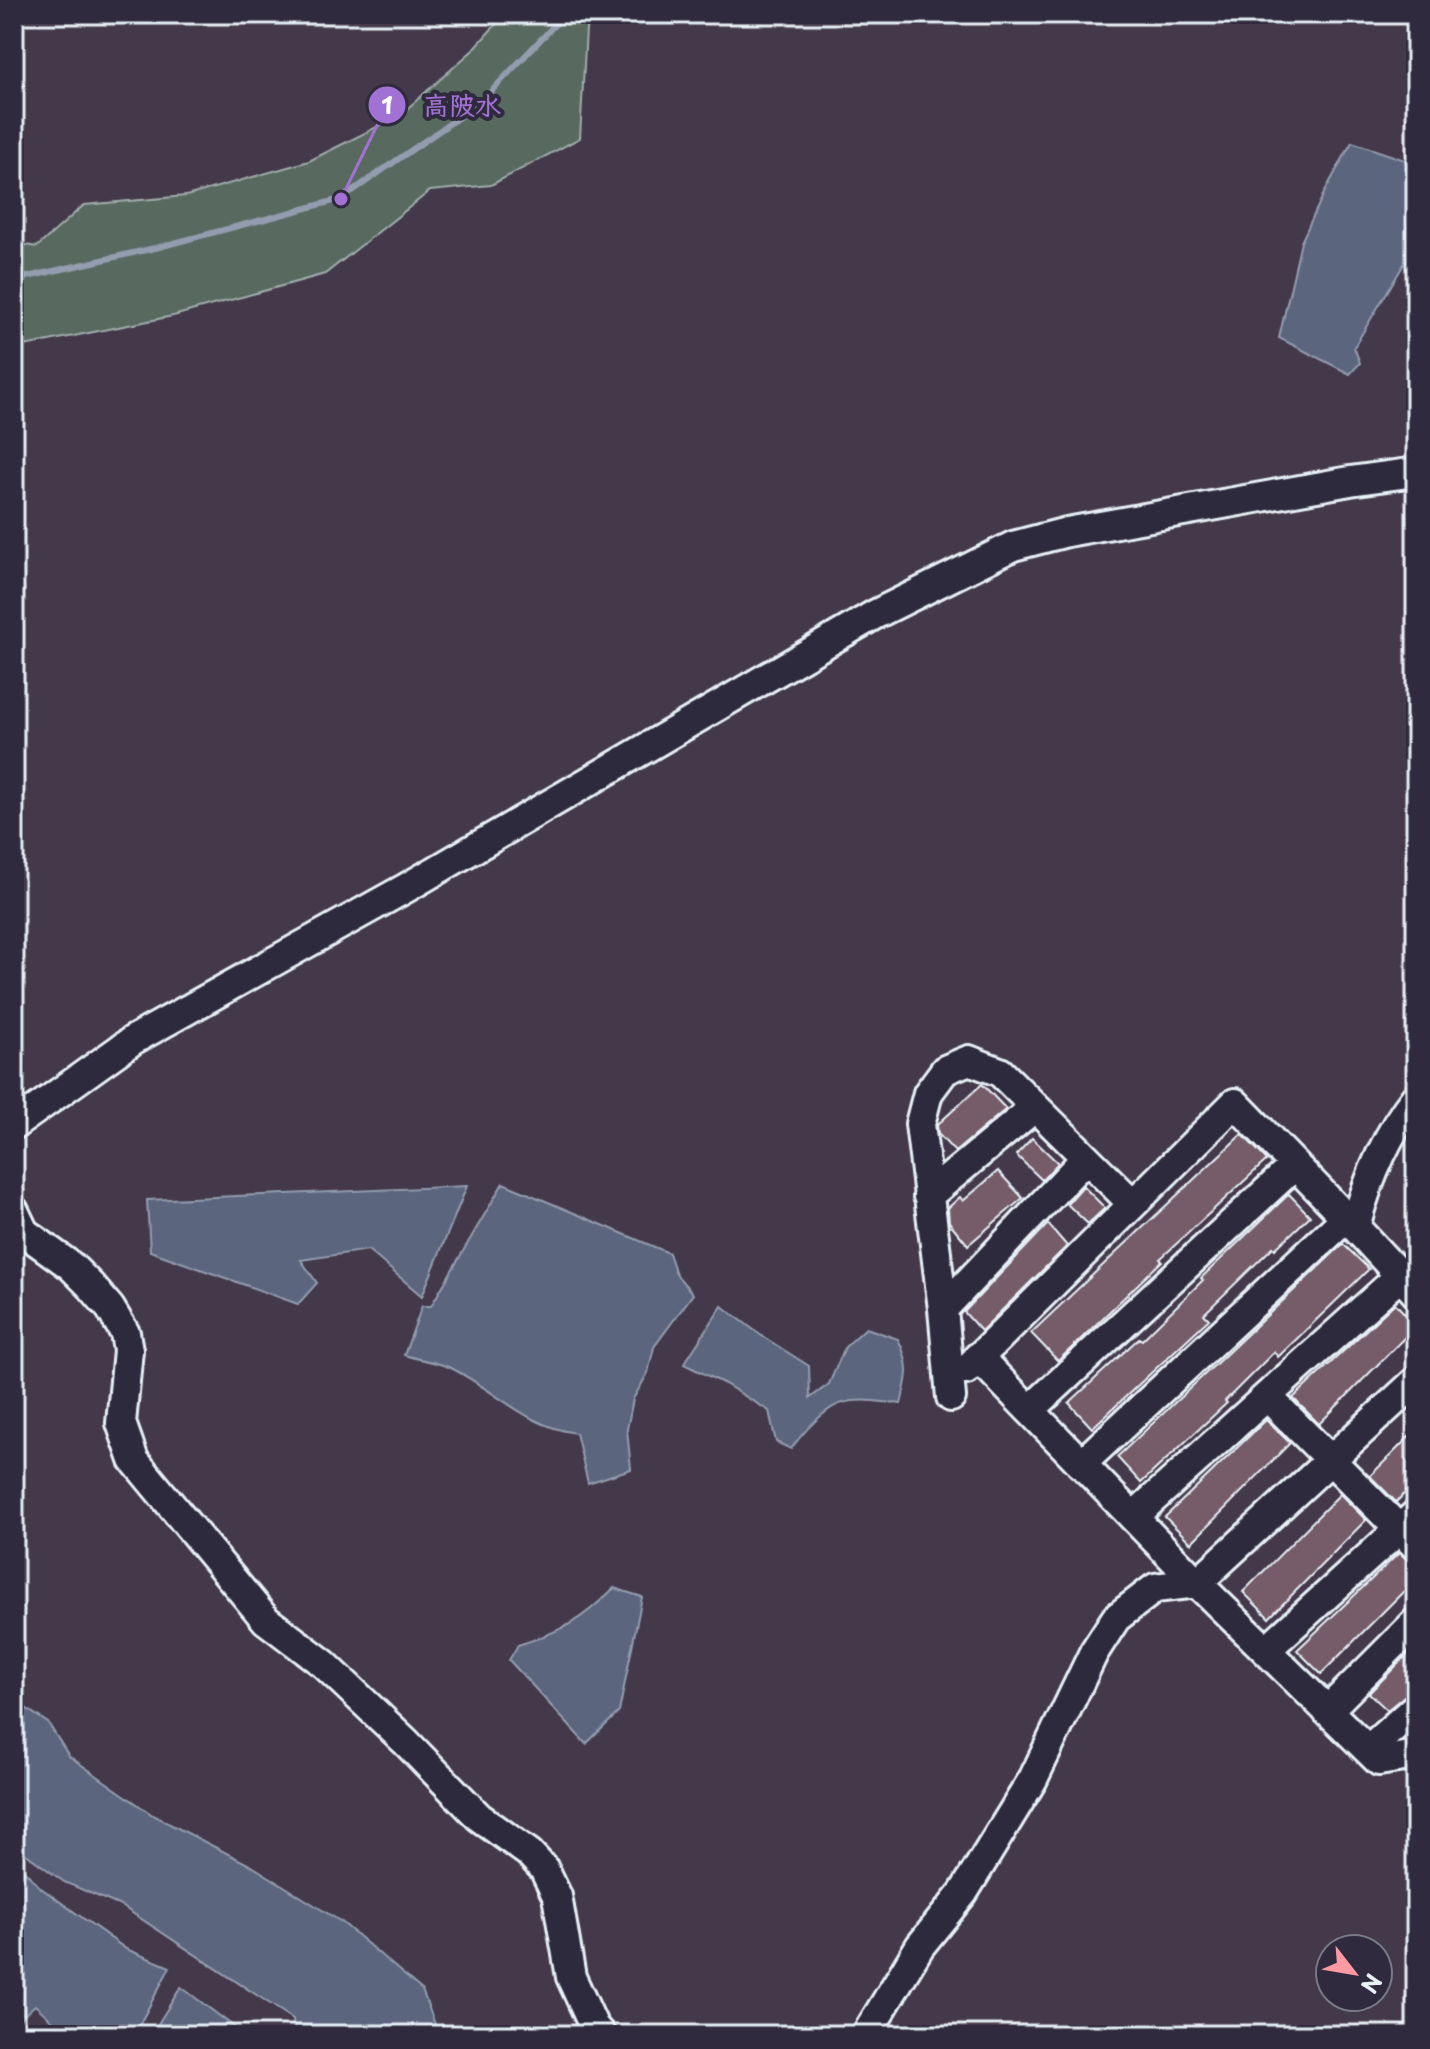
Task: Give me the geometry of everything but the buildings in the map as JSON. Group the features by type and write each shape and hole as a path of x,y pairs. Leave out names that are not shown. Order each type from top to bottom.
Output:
{"street":[{"path":"14,1125 133,1040 406,888 874,615 1013,546 1067,532 1416,472"},
{"path":"1133,1204 1000,1072 969,1060 945,1070 928,1093 920,1124 950,1392 978,1357 1133,1204 1235,1103 1408,1284 1267,1396 1133,1517"},
{"path":"1081,1464 1350,1223 1381,1153 1416,1097"},
{"path":"928,1196 1035,1107"},
{"path":"943,1309 1086,1158"},
{"path":"1030,1410 1295,1165"},
{"path":"14,1211 24,1232 71,1266 91,1286 110,1308 125,1333 128,1350 121,1423 134,1460 266,1620 324,1664 479,1817 529,1853 544,1869 557,1896 571,1977 594,2027 601,2035"},
{"path":"978,1357 1197,1583 1379,1761 1416,1755"},
{"path":"866,2035 920,1946 963,1893 1033,1779 1094,1652 1116,1618 1155,1588 1197,1583 1416,1381"},
{"path":"1266,1650 1411,1530 1330,1460 1267,1396"},
{"path":"1327,1711 1416,1622"},
{"path":"1368,1750 1416,1707"}],"green space":[{"path":"505,14 599,14 586,29 580,138 491,185 430,191 325,274 173,316 14,348 14,243 37,247 84,205 186,196 309,161 399,116 473,50"}],"water":[{"path":"1352,142 1408,161 1416,169 1416,244 1354,347 1360,363 1350,374 1279,338 1301,242"},
{"path":"503,1183 669,1253 676,1274 693,1294 654,1347 648,1373 633,1399 627,1429 631,1469 588,1483 576,1433 526,1415 453,1369 404,1355 422,1306 431,1306"},
{"path":"467,1186 422,1296 368,1250 301,1260 317,1283 298,1304 150,1251 147,1200"},
{"path":"722,1306 809,1366 810,1398 829,1384 845,1347 866,1328 898,1339 907,1371 901,1404 843,1403 822,1415 791,1449 776,1442 769,1411 684,1364"},
{"path":"614,1588 642,1597 619,1712 586,1744 509,1660 518,1645 570,1624"},
{"path":"14,1705 21,1705 48,1723 69,1756 154,1816 252,1866 343,1923 422,1990 439,2035 294,2035 293,2019 123,1907 64,1882 14,1845"},
{"path":"14,1860 41,1888 126,1949 170,1967 134,2035 68,2035 35,2005 14,2024"},
{"path":"181,1987 245,2035 151,2035"}],"waterway":[{"path":"14,280 155,248 341,199 482,101 565,14"}],"place":[{"name":"高陂水","path":"341,199"}]}
